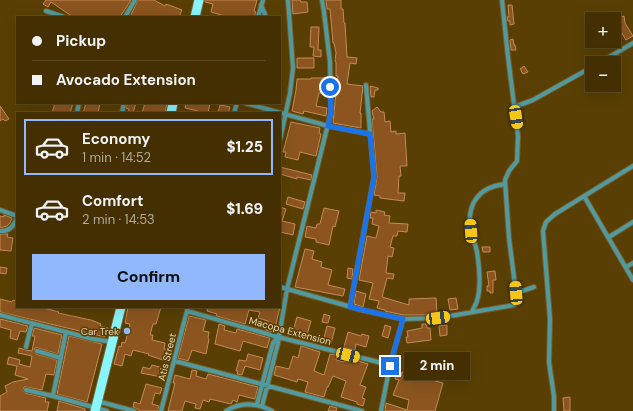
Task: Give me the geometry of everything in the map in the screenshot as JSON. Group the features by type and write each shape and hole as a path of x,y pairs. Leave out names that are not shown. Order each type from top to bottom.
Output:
{"highway":[{"path":"195,16 199,0"},
{"path":"96,407 121,308"}],"street":[{"path":"126,16 135,0"},
{"path":"281,136 290,93 293,68 288,0"},
{"path":"259,405 265,384 272,343 278,337 287,289 331,112 330,62 322,0"},
{"path":"281,288 350,307 403,319 438,318 514,305 516,293 509,238 505,184 506,176 515,165 518,158 518,136 502,0"},
{"path":"258,16 262,2"},
{"path":"262,2 266,16"},
{"path":"46,11 61,16"},
{"path":"611,56 633,43"},
{"path":"514,107 533,100 585,71"},
{"path":"350,307 374,177 366,85"},
{"path":"251,104 279,112"},
{"path":"281,113 328,126 370,134"},
{"path":"554,411 554,397 549,362 550,319 542,231 546,222 555,214 633,166"},
{"path":"481,310 478,300 479,270 477,251 471,231 471,210 473,203 482,192 497,185 505,184"},
{"path":"584,196 633,280"},
{"path":"0,210 16,217"},
{"path":"0,231 8,231 16,219"},
{"path":"609,237 633,222"},
{"path":"626,267 633,263"},
{"path":"516,293 534,287"},
{"path":"472,312 478,300"},
{"name":"Macopa Extension","path":"187,309 278,337 390,366"},
{"name":"Atis Street","path":"161,411 175,361 187,309"},
{"path":"0,315 112,342"},
{"path":"381,411 390,366 403,319"},
{"path":"26,347 32,323"},
{"path":"53,396 66,332"},
{"path":"37,351 61,358"},
{"path":"175,361 362,411"},
{"path":"26,390 96,407 106,411"},
{"path":"226,411 232,407 244,404 259,405 272,411"},
{"path":"96,407 134,411"}],"building":[{"path":"46,0 131,0 121,16 72,16 51,2 48,7 43,4"},
{"path":"138,0 154,0 165,6 166,4 182,10 179,16 130,16"},
{"path":"205,0 257,0 254,16 225,16 211,12 213,4 205,2"},
{"path":"292,0 307,2 308,12 293,14"},
{"path":"326,0 341,0 341,9 343,9 345,23 347,57 357,58 356,64 350,63 347,84 363,86 360,113 361,128 333,123 336,92 334,92 335,84 337,85 338,76 336,76 336,53 333,43 330,9 327,9"},
{"path":"508,5 512,5 514,24 510,25 510,21 508,21 507,17 509,17"},
{"path":"624,16 625,23 633,36 626,40 621,32 621,17"},
{"path":"311,27 319,27 318,50 321,50 321,57 313,56 314,47 310,47"},
{"path":"513,39 516,50 511,50 510,40"},
{"path":"297,58 314,58 314,68 297,68"},
{"path":"524,66 528,72 523,74 520,69"},
{"path":"326,78 325,89 323,89 323,93 319,93 316,106 327,108 326,116 304,111 303,114 292,111 297,79"},
{"path":"370,86 378,88 378,90 375,90 374,97 371,97"},
{"path":"55,104 73,104 70,112 52,112"},
{"path":"86,104 100,104 98,112 83,112"},
{"path":"128,104 136,104 133,112 128,112 129,109 126,108"},
{"path":"145,104 167,104 165,112 142,112"},
{"path":"186,104 210,104 208,112 198,112 185,108"},
{"path":"220,105 230,107 228,112 218,112"},
{"path":"0,106 9,119 5,121 3,119 0,121"},
{"path":"377,107 381,112 384,112 385,122 390,121 391,132 396,131 396,134 405,133 407,166 400,166 401,176 399,176 398,193 405,193 404,201 380,198 380,196 374,195 377,177 372,119 374,119 372,111"},
{"path":"291,122 320,128 319,133 321,134 316,156 300,152 298,160 285,157 286,152 283,152"},
{"path":"281,167 312,175 311,180 297,177 297,179 281,174"},
{"path":"288,197 305,202 303,209 286,204"},
{"path":"281,207 286,209 282,221 295,224 293,235 281,232"},
{"path":"324,208 339,211 335,227 333,226 329,245 316,242 316,239 305,237 307,226 316,228 317,224 320,224"},
{"path":"376,210 385,212 384,215 390,216 389,223 408,224 407,232 398,231 397,236 393,236 390,247 394,248 392,257 388,256 386,273 394,274 393,279 387,278 382,297 409,305 409,299 436,298 437,315 403,315 385,311 377,308 379,301 369,299 373,283 359,280 367,236 376,238 379,226 372,224 373,218 370,218 371,212 376,213"},
{"path":"4,215 12,218 7,226 0,228 0,216 4,217"},
{"path":"0,234 8,234 7,237 13,238 11,251 0,250"},
{"path":"482,247 490,247 490,252 483,252"},
{"path":"305,249 314,251 312,259 322,262 321,267 332,270 328,285 345,289 343,296 295,287"},
{"path":"0,267 7,268 6,274 0,273"},
{"path":"348,268 353,269 352,279 347,278"},
{"path":"495,271 496,280 493,280 493,293 490,293 490,291 487,291 487,286 489,286 487,272"},
{"path":"356,291 366,294 363,307 354,304"},
{"path":"456,298 458,309 450,310 448,299"},
{"path":"0,299 12,302 13,300 16,301 16,308 44,308 59,312 58,313 91,320 101,324 100,326 108,328 105,337 0,312"},
{"path":"128,308 161,308 156,324 153,324 150,335 153,335 152,340 165,343 164,349 169,350 168,356 171,356 169,362 148,355 149,354 133,350 131,356 125,354 122,366 114,364 119,346 121,347 122,342 125,343 129,329 130,324 125,323"},
{"path":"208,308 280,308 274,332 265,330 268,321 258,318 260,312 249,310 245,324 216,316 217,314 207,311"},
{"path":"324,314 330,316 328,323 322,322"},
{"path":"189,316 206,320 203,331 209,332 209,339 206,354 192,350 188,361 178,358"},
{"path":"297,317 311,321 306,338 292,335"},
{"path":"0,319 28,326 26,332 20,331 17,340 10,338 11,330 0,327"},
{"path":"219,324 225,326 224,330 236,333 237,329 270,338 267,348 243,341 240,351 215,344"},
{"path":"422,324 426,324 427,328 430,328 431,340 407,343 407,331 422,328"},
{"path":"385,325 391,327 388,338 382,336"},
{"path":"447,325 447,335 440,336 439,326"},
{"path":"327,326 335,328 331,344 323,342"},
{"path":"34,328 62,335 58,354 38,348 35,348 34,350 36,354 57,360 54,375 46,374 42,390 24,387 23,390 25,393 46,398 45,402 49,402 47,411 0,411 0,396 7,392 5,386 13,382 28,379 15,375 17,366 7,364 9,357 20,360 19,364 30,367 32,356 18,353 19,348 32,351 35,336 32,336"},
{"path":"348,332 361,336 362,334 369,336 366,347 356,344 355,350 344,347"},
{"path":"69,336 102,344 87,402 57,394"},
{"path":"301,346 320,352 314,371 324,375 330,354 337,355 336,360 344,362 346,357 368,364 360,385 366,387 362,398 365,399 363,406 357,404 357,402 341,397 346,381 333,376 324,397 305,392 308,382 298,379 297,382 274,375 276,366 289,369 293,356 298,358"},
{"path":"248,354 263,358 260,370 245,366 242,375 237,374 238,371 236,371 239,360 246,361"},
{"path":"152,365 163,368 161,377 141,373 143,367 150,369"},
{"path":"192,370 197,371 196,376 206,379 208,374 258,387 255,399 239,395 237,402 233,400 231,404 210,399 209,402 203,400 200,409 195,408 196,404 185,401 182,411 168,411 175,383 173,383 175,375 190,379"},
{"path":"402,372 443,383 435,411 385,411 386,403 407,410 409,400 393,395 399,380 395,379 396,374 401,376"},
{"path":"146,384 162,388 160,394 155,393 152,404 159,406 158,411 141,411 133,407 134,402 140,404"},
{"path":"570,397 570,411 564,411 563,398"},
{"path":"59,401 85,409 85,411 57,411"},
{"path":"330,406 337,408 336,411 328,411"}],"place":[{"name":"Car Trek","path":"127,331"}],"route":[{"path":"330,87 331,112 328,126 370,134 374,177 350,307 403,319 390,366"}]}
